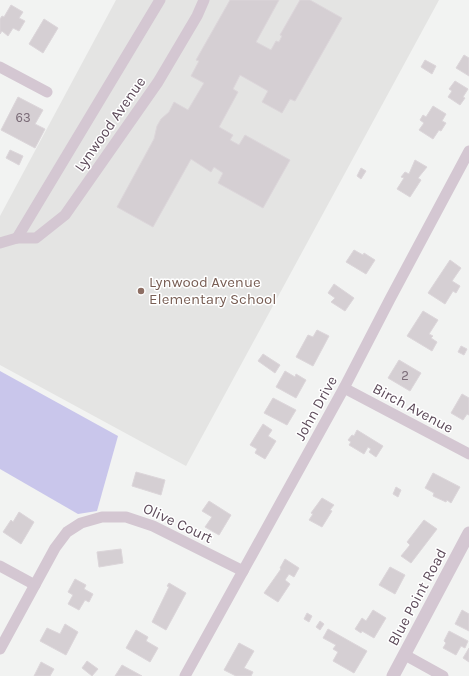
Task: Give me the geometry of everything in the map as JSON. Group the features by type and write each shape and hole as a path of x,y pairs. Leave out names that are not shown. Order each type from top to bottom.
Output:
{"street":[{"name":"Lynwood Avenue","path":"17,238 160,0"},
{"name":"Lynwood Avenue","path":"0,242 17,238 36,238 65,215 158,82 197,16 204,0"},
{"path":"0,67 47,92"},
{"name":"John Drive","path":"185,676 344,388 469,152"},
{"name":"Birch Avenue","path":"344,388 469,454"},
{"name":"Olive Court","path":"0,649 55,548 67,532 81,524 102,517 126,517 153,526 243,571"},
{"name":"Blue Point Road","path":"393,676 469,533"},
{"path":"0,566 35,585"},
{"path":"405,655 443,676"}],"shaded area":[{"name":"Lynwood Avenue Elementary School","path":"116,0 439,0 186,466 0,365 0,216"},
{"path":"0,371 118,436 97,511 78,514 0,469"}],"building":[{"path":"230,0 279,0 256,42 271,50 276,41 279,42 282,36 280,35 300,0 310,0 342,18 295,101 290,99 282,113 262,102 268,91 240,75 233,89 238,92 219,127 233,135 230,140 239,145 245,135 290,160 263,208 218,183 223,173 214,167 211,172 191,159 153,227 117,207 154,139 157,126 161,119 169,112 174,102 188,110 204,83 191,76 199,61 196,60"},
{"path":"11,5 23,12 19,18 25,21 19,31 13,28 8,36 2,31 0,34 0,19 2,16 4,17"},
{"path":"44,19 58,28 43,53 29,44"},
{"path":"464,55 469,58 469,76 456,68"},
{"path":"425,60 436,66 432,74 421,67"},
{"path":"455,81 468,89 463,97 465,98 460,105 448,97 452,91 449,89"},
{"path":"18,97 43,110 35,124 45,129 35,148 1,130"},
{"path":"433,106 446,114 442,121 446,123 433,139 419,130 424,123 420,120 423,115 426,117"},
{"path":"10,150 23,156 19,165 6,158"},
{"path":"415,160 427,167 418,178 421,180 410,197 397,189 404,178 401,177 405,172 409,174"},
{"path":"361,168 366,171 361,179 357,176"},
{"path":"354,250 363,255 364,253 375,260 366,274 346,262"},
{"path":"450,260 461,268 452,281 460,286 456,293 453,291 445,304 428,293"},
{"path":"334,284 354,298 345,311 331,302 335,298 328,293"},
{"path":"423,311 438,320 429,334 433,336 431,338 437,342 432,351 407,336"},
{"path":"317,330 329,336 313,366 296,357 308,335 313,337"},
{"path":"461,346 467,349 464,355 458,352"},
{"path":"263,354 280,365 275,373 258,361"},
{"path":"399,360 421,373 410,391 388,378"},
{"path":"285,371 295,377 296,374 306,380 296,398 276,387"},
{"path":"462,394 469,398 469,415 467,414 463,420 451,413"},
{"path":"273,398 296,410 287,425 264,413"},
{"path":"263,424 272,430 268,436 276,441 265,459 255,453 257,449 250,445"},
{"path":"357,430 383,446 376,457 369,452 371,449 368,447 364,454 349,445 351,442 348,440 352,435 354,436"},
{"path":"136,472 165,480 161,495 132,486"},
{"path":"433,473 460,487 451,503 447,500 446,502 433,496 434,493 425,488"},
{"path":"396,487 401,490 398,497 393,494"},
{"path":"322,498 334,505 322,527 309,520 313,514 311,513"},
{"path":"209,501 231,515 219,535 205,527 212,517 202,511"},
{"path":"19,512 34,522 21,544 3,532 11,520 13,522"},
{"path":"424,520 437,529 411,563 401,556 410,545 407,542"},
{"path":"121,549 123,563 99,567 97,552"},
{"path":"285,559 299,568 294,577 289,574 285,580 290,584 278,602 264,593 281,569 280,568"},
{"path":"390,567 405,575 395,594 379,585"},
{"path":"75,579 86,585 84,589 93,594 89,602 85,600 79,610 68,604 73,595 68,592"},
{"path":"169,583 186,593 166,630 152,622 169,587 167,586"},
{"path":"373,610 386,618 374,638 355,629 362,618 366,621"},
{"path":"462,610 469,614 469,631 455,624"},
{"path":"307,613 312,616 309,622 304,619"},
{"path":"320,621 324,624 320,630 316,627"},
{"path":"65,624 78,632 66,655 40,641 47,628 60,634"},
{"path":"328,629 367,651 354,673 333,661 338,652 333,649 336,645 323,638"},
{"path":"136,630 148,637 146,641 158,648 150,662 126,648"},
{"path":"449,631 468,641 465,648 461,646 456,655 443,648 446,643 444,641"},
{"path":"239,643 254,651 244,668 253,672 251,676 236,676 224,670"},
{"path":"469,648 469,662 463,658"},
{"path":"87,661 98,669 92,676 82,668"},
{"path":"41,662 54,669 50,676 34,676"},
{"path":"122,665 142,676 115,676"}],"place":[{"name":"Lynwood Avenue Elementary School","path":"141,291"}]}
